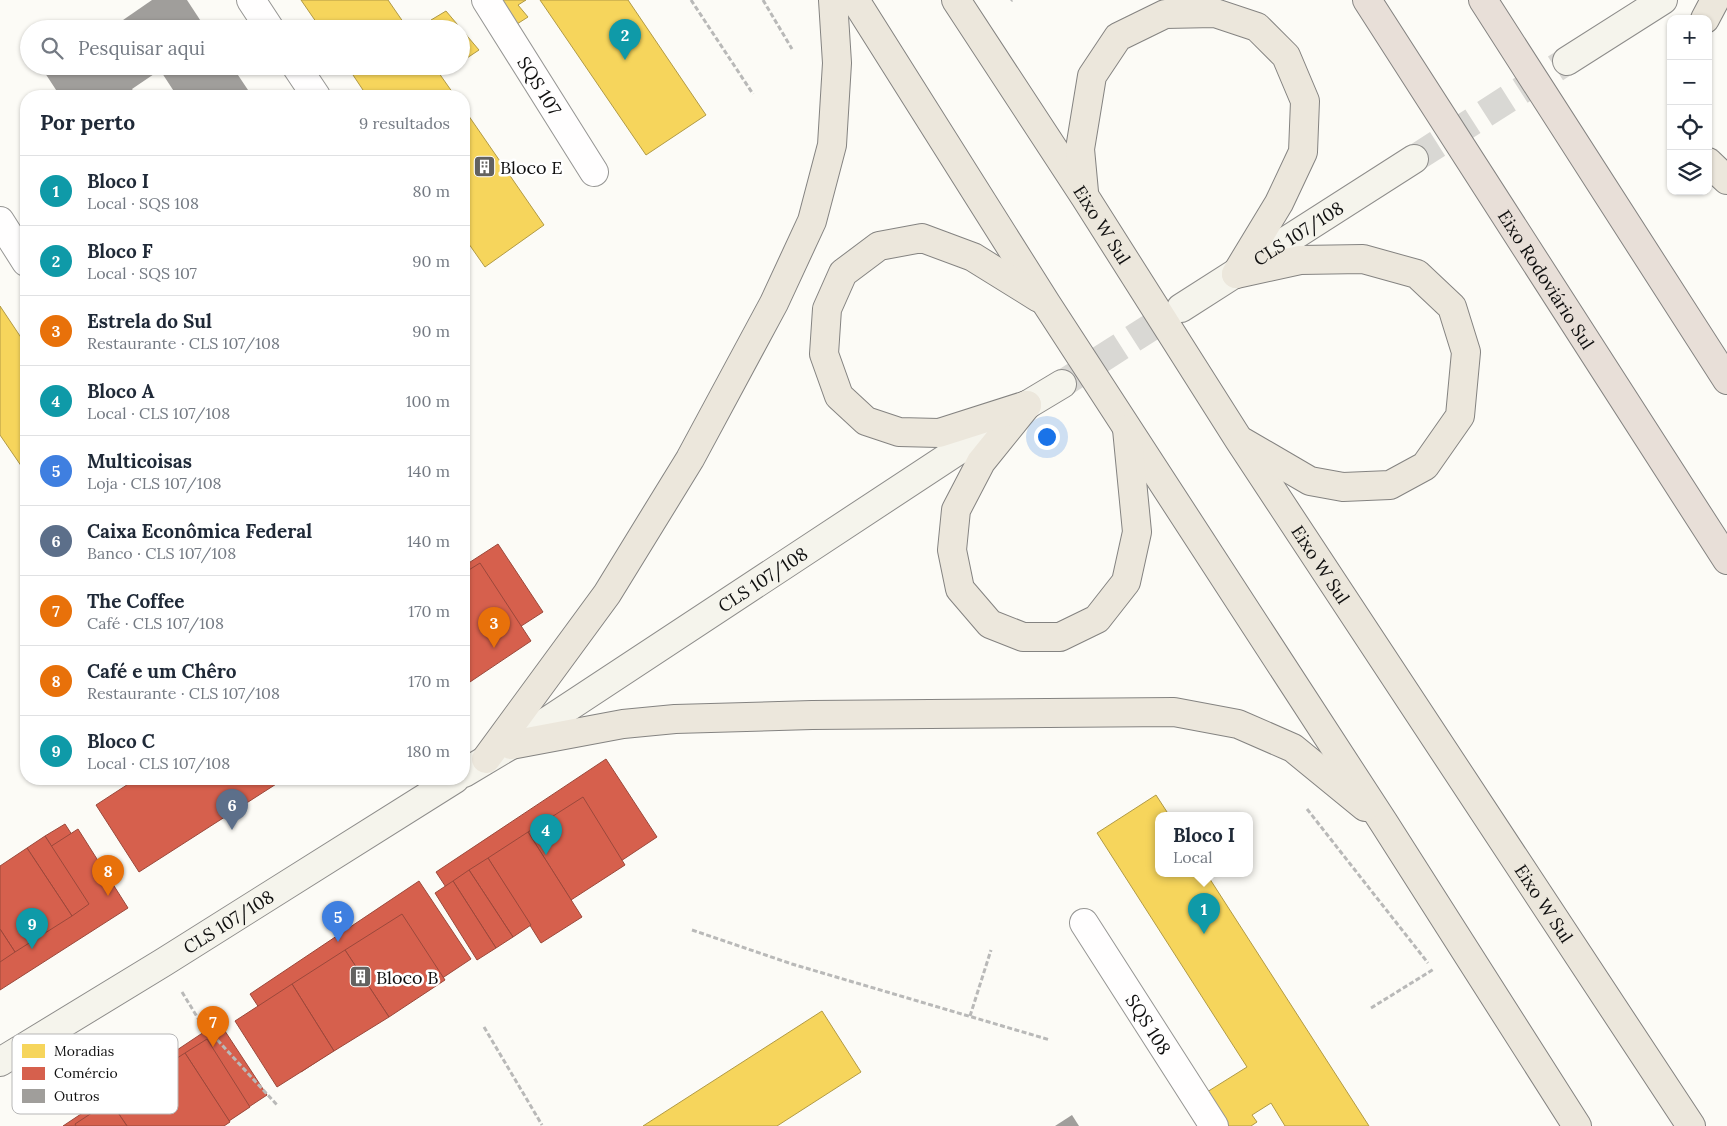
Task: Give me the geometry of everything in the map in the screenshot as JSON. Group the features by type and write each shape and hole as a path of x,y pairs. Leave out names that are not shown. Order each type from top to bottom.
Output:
{"highway":[{"name":"Eixo Rodoviário Sul","path":"1367,0 1727,560"},
{"path":"1483,0 1727,380"}],"main road":[{"path":"475,766 607,594 690,459 774,303 812,221 832,145 837,63 833,0"},
{"path":"855,0 1046,303 1384,822 1576,1126"},
{"name":"Eixo W Sul","path":"956,0 1239,440 1691,1126"},
{"path":"1707,15 1715,0"},
{"path":"1085,198 1080,150 1092,76 1118,37 1165,14 1215,13 1257,27 1286,56 1305,101 1303,152 1280,203 1236,274"},
{"path":"1712,166 1727,180"},
{"path":"1027,405 939,433 899,432 866,421 839,396 824,354 827,309 843,273 879,246 922,238 973,257 1046,303"},
{"path":"1236,274 1300,260 1363,259 1417,274 1452,307 1466,352 1460,416 1425,466 1390,485 1344,487 1310,481 1239,440"},
{"path":"1027,405 981,462 956,510 952,550 960,589 990,624 1023,638 1060,637 1097,619 1126,582 1137,532 1126,424"},
{"path":"511,745 623,724 675,718 1174,712 1238,724 1293,748 1384,822"}],"street":[{"path":"251,0 264,20"},
{"name":"SQS 107","path":"486,0 594,172"},
{"path":"1567,61 1663,0"},
{"path":"302,75 312,90"},
{"name":"CLS 107/108","path":"1181,308 1414,159"},
{"path":"0,221 20,253"},
{"name":"CLS 107/108","path":"475,766 511,745 1027,405 1062,384"},
{"name":"CLS 107/108","path":"46,1034 445,785"},
{"name":"SQS 108","path":"1084,923 1214,1126"},
{"name":"CLS 107/108","path":"0,1062 12,1055"}],"path":[{"path":"691,0 752,94"},
{"path":"763,0 792,49"},
{"path":"1306,808 1433,970"},
{"path":"692,930 792,964 1050,1040"},
{"path":"970,1016 992,950"},
{"path":"1371,1008 1466,950"},
{"path":"164,962 199,1020 277,1106"},
{"path":"484,1027 542,1125"}],"building: Moradias":[{"path":"301,0 388,0 402,20 315,20"},
{"path":"488,0 526,0 518,5 528,17 506,31"},
{"path":"540,0 628,0 706,115 646,155"},
{"path":"446,11 454,20 431,20"},
{"path":"470,39 479,50 470,56"},
{"path":"353,75 440,75 451,90 363,90"},
{"name":"Bloco E","path":"470,118 544,225 485,267 470,246"},
{"path":"0,306 20,336 20,464 0,435"},
{"path":"1156,795 1167,812 1155,812 1155,877 1209,877 1369,1126 1285,1126 1271,1103 1252,1115 1257,1122 1251,1126 1225,1126 1207,1092 1247,1067 1097,833"},
{"path":"822,1011 861,1072 777,1126 643,1126"}],"building: Comércio":[{"path":"498,544 543,612 470,659 470,562"},
{"path":"480,563 531,641 470,682 470,569"},
{"path":"606,759 657,837 487,950 436,872"},
{"path":"127,785 275,785 139,872 96,805"},
{"path":"583,797 625,865 571,900 528,832"},
{"path":"65,824 109,892 89,904 45,836"},
{"path":"78,829 128,908 0,990 0,879"},
{"path":"528,832 582,917 541,943 488,858"},
{"path":"45,836 89,904 72,916 27,848"},
{"path":"27,848 72,916 15,952 0,929 0,866"},
{"path":"488,858 531,925 513,937 469,870"},
{"path":"469,870 513,937 496,948 453,881"},
{"name":"Bloco B","path":"419,881 471,959 301,1072 250,994"},
{"path":"453,881 496,948 477,960 435,893"},
{"path":"402,914 445,980 389,1017 345,950"},
{"path":"0,929 15,952 0,962"},
{"path":"345,950 389,1017 334,1051 292,984"},
{"path":"292,984 334,1051 277,1087 235,1021"},
{"path":"219,1022 267,1095 220,1126 63,1126 81,1114 178,1114 178,1049"},
{"path":"207,1039 250,1107 229,1121 185,1053"},
{"path":"185,1053 230,1122 224,1126 127,1126 119,1114 178,1114 178,1057"},
{"path":"90,1114 119,1114 127,1126 76,1126 75,1124"}],"building: Outros":[{"path":"152,0 187,0 200,20 123,20"},
{"path":"46,75 153,75 133,90 56,90"},
{"path":"163,75 238,75 248,90 173,90"},
{"path":"1072,1115 1079,1126 1055,1126"}],"tunnel":[{"path":"1414,159 1567,61"},
{"path":"1062,384 1181,308"}],"place":[{"name":"Bloco F","path":"625,60"},
{"name":"Bloco E","path":"484,167"},
{"name":"Estrela do Sul","path":"494,648"},
{"name":"Caixa Econômica Federal","path":"232,830"},
{"name":"Bloco A","path":"546,855"},
{"name":"Café e um Chêro","path":"108,896"},
{"name":"Bloco I","path":"1204,934"},
{"name":"Multicoisas","path":"338,942"},
{"name":"Bloco C","path":"32,949"},
{"name":"Bloco B","path":"360,977"},
{"name":"The Coffee","path":"213,1047"}]}
